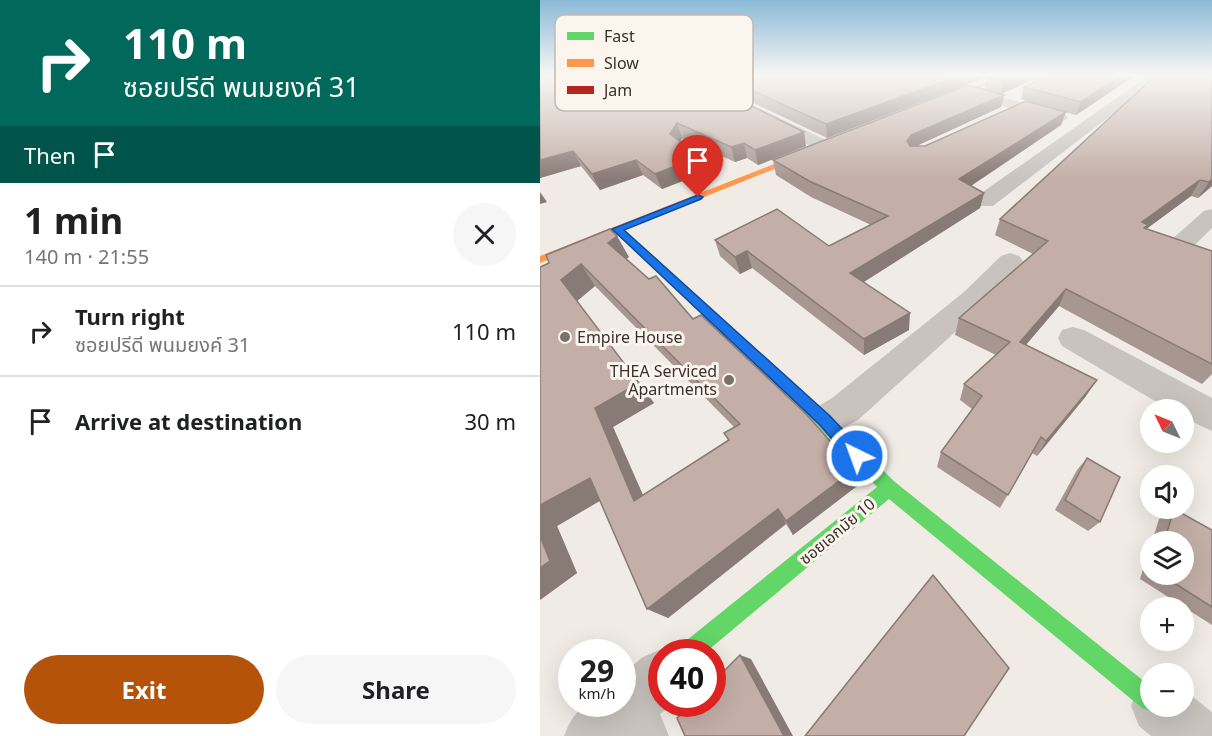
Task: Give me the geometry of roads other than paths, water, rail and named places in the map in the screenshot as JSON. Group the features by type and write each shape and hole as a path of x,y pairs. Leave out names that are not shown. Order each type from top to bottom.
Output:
{"street":[{"path":"757,110 832,145"},
{"path":"1048,110 1085,126"},
{"path":"985,201 1107,110"},
{"path":"540,260 832,145"},
{"path":"1180,245 1212,216"},
{"name":"ซอยเอกมัย 10","path":"617,229 825,421 889,488 706,639"},
{"path":"825,421 845,409 957,313 1010,261"},
{"path":"1073,338 1212,416"},
{"path":"889,488 1140,692"},
{"path":"1172,717 1195,736"}],"place":[{"name":"Empire House","path":"565,337"},
{"name":"THEA Serviced Apartments","path":"729,380"}]}
